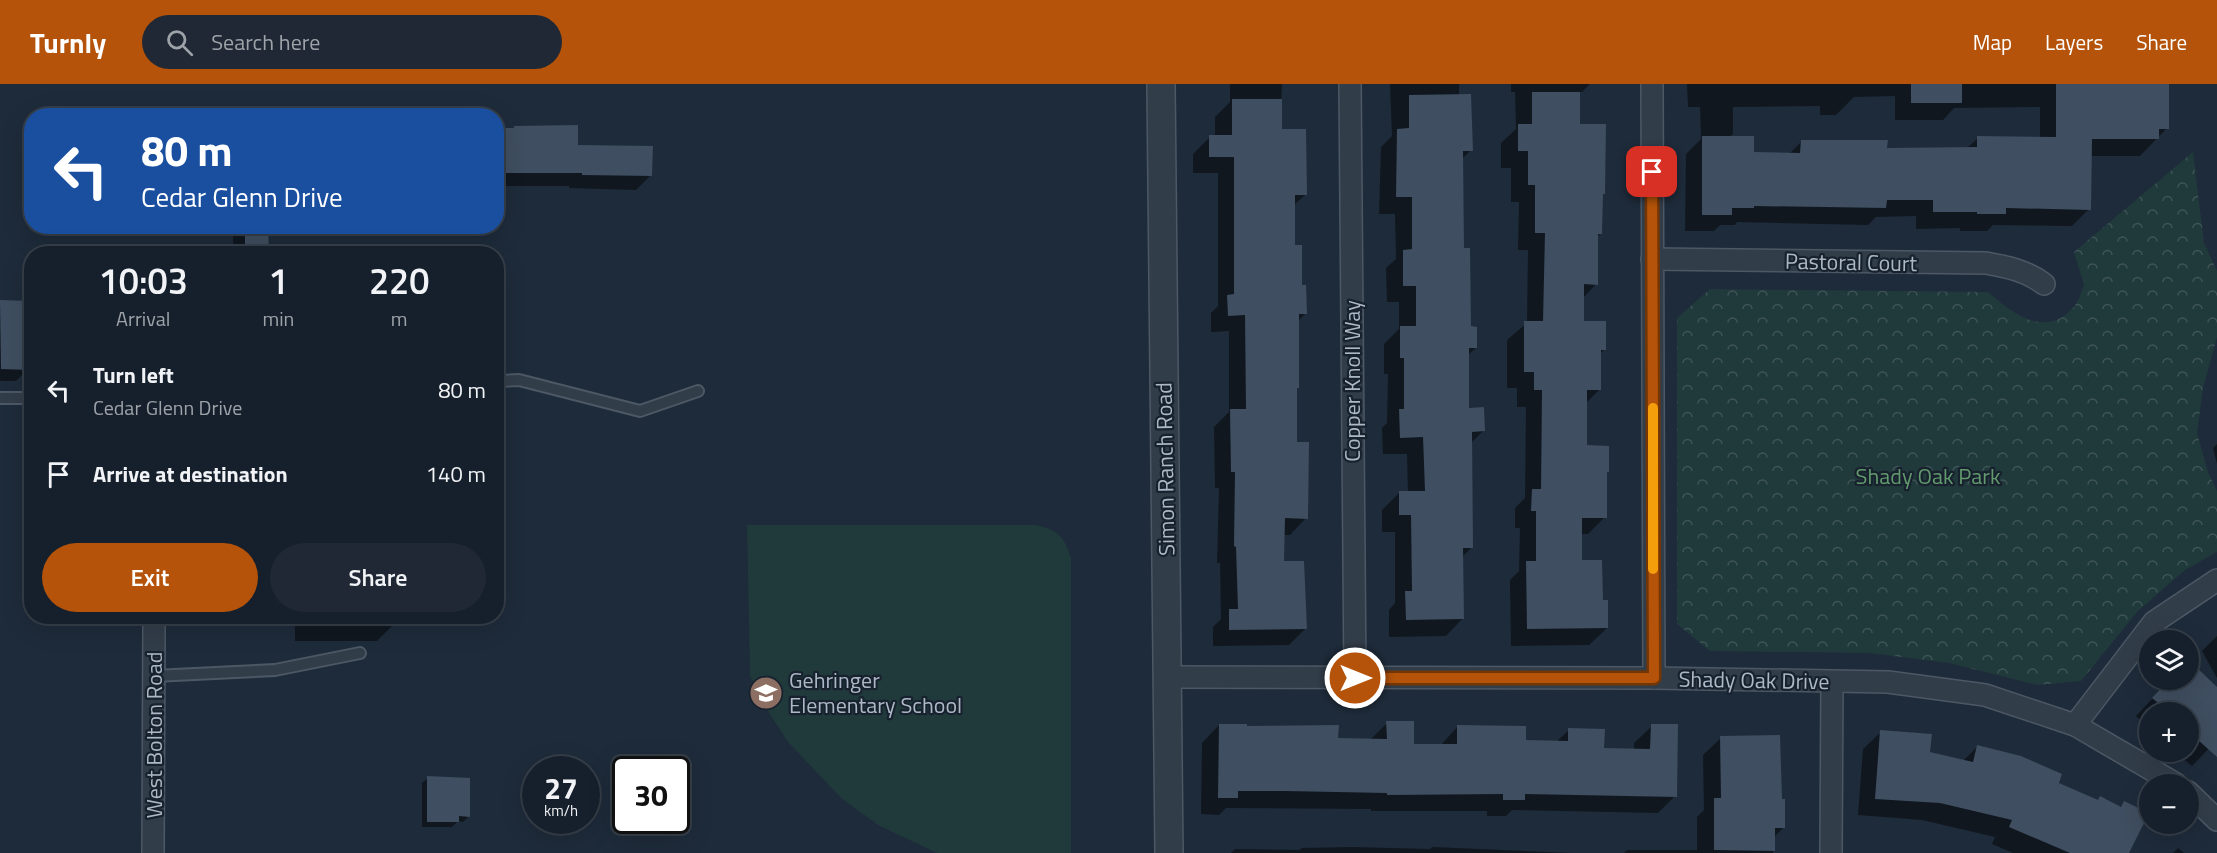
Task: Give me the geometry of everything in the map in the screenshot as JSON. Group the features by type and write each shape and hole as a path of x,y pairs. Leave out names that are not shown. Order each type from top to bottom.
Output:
{"street":[{"name":"Simon Ranch Road","path":"1161,84 1168,853"},
{"name":"Copper Knoll Way","path":"1350,84 1355,678"},
{"path":"1652,84 1654,678"},
{"name":"Pastoral Court","path":"1652,259 1986,263 2013,268 2033,276 2044,284"},
{"path":"2074,725 2154,622 2217,580"},
{"name":"West Bolton Road","path":"153,853 154,624"},
{"name":"Shady Oak Drive","path":"1167,677 1654,678 1888,682 1985,695 2074,725 2158,774"},
{"path":"1831,853 1832,682"},
{"path":"2199,803 2217,820"}],"lane":[{"path":"504,381 519,380 640,411 698,391"},
{"path":"0,398 24,398"},
{"path":"154,676 275,670 360,653"}],"green space":[{"name":"Shady Oak Park","path":"2193,152 2204,243 2217,271 2217,337 2203,388 2197,433 2208,472 2217,491 2217,552 2185,570 2137,612 2081,681 2037,685 1949,663 1869,653 1710,651 1677,624 1677,318 1710,289 1988,292 2008,308 2029,320 2052,321 2074,307 2084,285 2074,252"},
{"path":"747,525 1036,525 1050,529 1063,539 1071,558 1071,853 937,853 878,825 841,798 788,742 769,713 750,676"}],"building":[{"path":"1911,84 1962,84 1962,103 1911,103"},
{"path":"2056,84 2169,84 2169,129 2159,129 2159,139 2092,139 2091,210 2006,208 2006,214 1933,212 1933,200 1887,200 1886,208 1754,206 1754,208 1732,208 1732,215 1702,215 1702,136 1754,136 1754,152 1800,153 1801,140 1888,140 1887,148 1977,147 1977,136 2056,137"},
{"path":"1532,92 1580,92 1580,124 1606,124 1605,194 1603,194 1602,234 1598,234 1598,285 1584,284 1584,321 1606,321 1606,350 1601,350 1601,390 1587,390 1587,445 1609,446 1607,518 1582,518 1582,560 1602,560 1603,600 1608,600 1608,628 1527,629 1526,561 1536,561 1536,511 1531,511 1532,489 1541,489 1542,390 1534,390 1534,372 1524,372 1524,321 1543,321 1545,233 1535,233 1535,185 1528,185 1528,151 1518,151 1518,124 1532,124"},
{"path":"1471,94 1473,151 1463,151 1464,248 1470,248 1471,326 1477,327 1477,348 1469,348 1469,408 1484,407 1485,431 1472,432 1473,548 1463,548 1464,619 1406,620 1405,591 1412,591 1411,515 1399,515 1399,491 1425,491 1423,437 1400,438 1399,409 1404,409 1404,358 1400,358 1400,326 1416,326 1416,286 1403,286 1403,250 1412,249 1412,197 1396,197 1397,129 1409,128 1409,95"},
{"path":"1232,99 1282,99 1282,129 1306,129 1307,195 1295,195 1295,245 1302,245 1302,285 1306,285 1307,314 1299,314 1297,442 1309,442 1308,519 1285,518 1284,561 1304,561 1307,629 1229,630 1229,609 1238,609 1236,547 1234,546 1235,472 1231,472 1230,409 1246,409 1245,315 1228,316 1227,295 1234,294 1234,157 1209,157 1209,135 1232,135"},
{"path":"578,125 578,145 653,146 652,176 504,173 504,128 514,128 514,126"},
{"path":"245,234 268,234 269,246 245,246"},
{"path":"0,300 24,301 24,370 1,369"},
{"path":"2199,670 2217,687 2217,757 2199,741 2199,702 2157,702 2152,698 2160,690 2199,690"},
{"path":"1386,721 1414,721 1414,744 1457,744 1457,725 1526,726 1526,740 1568,741 1568,728 1605,729 1604,748 1650,749 1651,724 1678,724 1677,797 1525,794 1525,800 1503,800 1503,794 1387,795 1387,793 1238,791 1238,798 1218,798 1219,724 1339,725 1338,738 1387,739"},
{"path":"1880,730 1932,734 1930,752 1973,762 1977,745 2021,756 2062,774 2059,783 2098,800 2100,796 2121,807 2124,801 2139,808 2139,833 2129,853 2070,853 2009,827 2012,820 1940,803 1875,799"},
{"path":"1780,735 1785,828 1775,828 1775,851 1714,850 1714,798 1721,798 1720,736"},
{"path":"427,776 470,778 470,817 459,816 459,822 427,822"}],"slow traffic":[{"path":"1653,408 1653,569"}],"place":[{"name":"Gehringer Elementary School","path":"766,693"}],"route":[{"path":"1355,678 1654,678 1652,172"}]}
